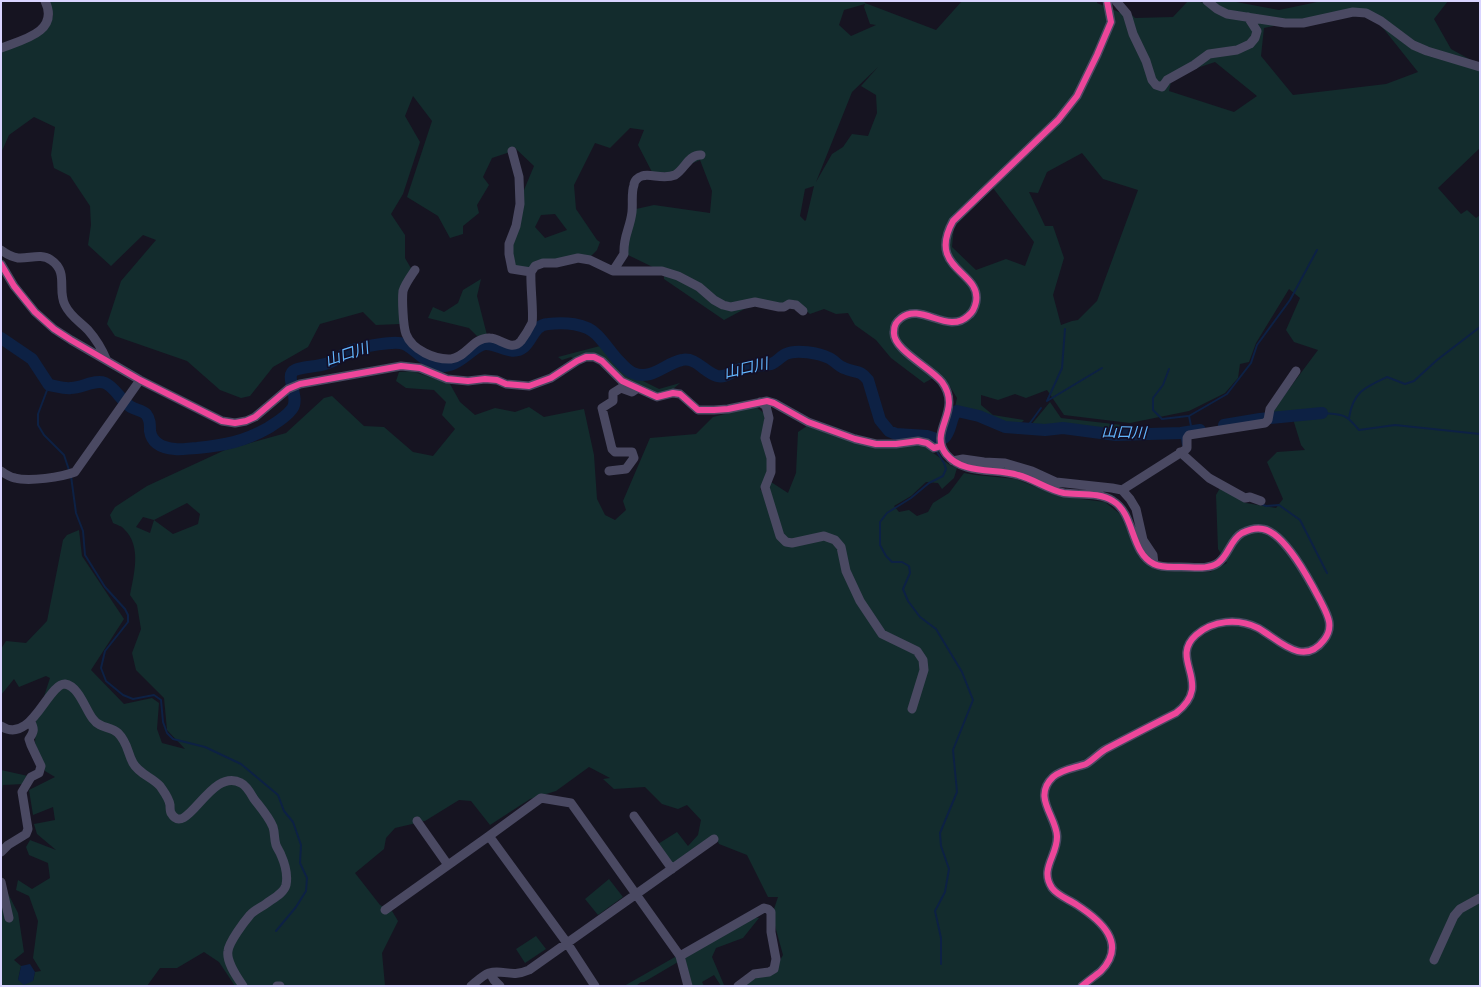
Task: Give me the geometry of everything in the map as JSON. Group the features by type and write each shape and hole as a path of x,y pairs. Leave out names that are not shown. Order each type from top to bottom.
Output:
{"street":[{"path":"1,48 40,31 46,24 49,16 48,6 45,1"},
{"path":"938,446 940,434 950,406 949,393 940,379 898,344 893,336 895,324 903,315 917,313 951,323 964,320 971,314 976,303 976,294 971,283 951,263 944,246 946,234 953,221 1058,120 1077,96 1111,22 1108,1"},
{"path":"1116,1 1127,14 1133,34 1146,61 1152,80 1156,85 1162,87 1167,80 1194,65 1209,54 1237,50 1250,44 1255,38 1256,30 1248,17"},
{"path":"1207,1 1217,9 1227,14 1285,23 1303,23 1354,12 1366,13 1381,21 1413,45 1427,51 1480,67"},
{"path":"512,151 519,177 520,204 516,226 509,244 509,254 512,269 531,272"},
{"path":"613,271 624,254 623,243 632,213 634,184 637,179 642,176 661,178 674,175 692,157 701,155"},
{"path":"1,250 18,258 43,256 56,264 60,271 62,280 62,296 64,304 69,312 96,340 102,348 107,361"},
{"path":"415,270 404,290 402,304 406,333 413,343 428,356 439,359 453,358 461,355 475,342 483,338 491,337 508,345 515,345 520,342 532,322 531,272 535,266 543,263 556,263 578,258 590,260 613,271 662,271 673,274 698,287 714,300 730,307 755,302 779,307 784,307 789,304 796,305 803,311"},
{"path":"1,264 14,286 35,312 54,328 71,340 140,380 222,421 235,423 246,421 255,417 288,389 300,384 393,366 420,368 447,379 468,381 485,379 496,380 506,384 529,386 551,378 577,361 586,357 594,357 602,361 622,381 656,397 673,393 680,394 698,410 728,409 767,401 774,403 808,422 855,439 876,444 927,443 938,446 953,461 974,469 1018,474 1062,493 1104,497 1113,500 1121,507 1141,551 1147,559 1154,564 1164,567 1210,567 1219,563 1225,556 1233,540 1240,534 1256,528 1270,531 1280,539 1292,554 1309,580 1327,614 1330,625 1326,639 1319,646 1306,652 1287,647 1256,627 1241,622 1220,623 1205,628 1190,640 1186,650 1186,657 1192,680 1192,693 1182,708 1176,713 1102,752 1087,763 1059,773 1048,783 1044,797 1045,805 1055,825 1058,841 1055,852 1049,861 1047,869 1050,886 1055,893 1076,904 1098,920 1111,937 1112,953 1108,963 1082,986"},
{"path":"420,368 428,356"},
{"path":"1122,490 1187,448 1187,438 1189,435 1265,423 1269,417 1270,409 1296,371"},
{"path":"1,471 13,478 23,480 66,475 75,472 140,380"},
{"path":"609,471 626,469 634,458 632,452 615,452 612,449 602,408 613,401 613,393 621,388 632,392 638,388"},
{"path":"760,402 766,406 769,418 765,438 771,458 771,472 765,487 780,536 786,542 792,543 824,536 835,540 841,547 846,570 860,601 882,634 917,651 923,660 924,670 912,709"},
{"path":"1180,452 1209,478 1245,498 1250,497 1261,501"},
{"path":"953,461 963,459 1005,463 1056,482 1122,490 1136,509 1143,540 1153,556 1154,564"},
{"path":"1,726 8,730 14,730 30,722 57,689 64,684 69,685 86,706 92,719 106,729 113,730 118,733 126,743 133,762 141,773 159,785 170,803 171,813 179,819 185,818 190,814 209,791 222,783 234,780 242,783 271,822 276,845 282,856 287,874 286,886 282,893 250,915 230,944 227,951 228,959 243,986"},
{"path":"1,852 8,845 26,834 28,829 22,792 30,777 39,773 41,766 29,739 34,732 34,727 30,722"},
{"path":"385,910 541,798 571,803 680,956 688,986"},
{"path":"634,816 672,869"},
{"path":"417,821 448,865"},
{"path":"489,836 567,943 595,986"},
{"path":"471,986 485,974 521,974 529,970 714,839"},
{"path":"1,882 9,918"},
{"path":"1434,960 1454,916 1460,909 1480,898"},
{"path":"680,956 764,908 768,908 771,912 776,959 774,969 769,972 754,974 738,986"},
{"path":"490,973 500,986"}],"green space":[{"path":"44,1 864,1 865,3 936,30 962,1 1097,1 1097,3 1121,13 1117,1 1135,18 1173,17 1188,1 1199,1 1202,3 1203,1 1231,1 1279,10 1322,1 1448,1 1434,19 1451,49 1480,65 1480,148 1438,188 1461,214 1467,210 1476,218 1480,215 1480,986 742,986 750,976 773,972 783,955 772,915 778,897 768,897 747,855 719,844 715,835 673,865 658,844 677,832 688,846 698,835 701,820 687,805 678,809 662,804 645,787 614,789 603,779 610,778 589,767 556,791 530,799 490,825 471,801 459,800 425,821 395,828 386,838 384,849 355,873 380,905 392,911 398,921 382,953 385,986 235,986 219,962 204,952 177,968 160,968 147,986 1,986 1,880 18,913 24,952 14,960 21,966 18,980 33,981 35,972 41,971 33,958 38,921 29,896 16,890 18,880 32,889 50,878 48,863 29,855 26,847 30,840 56,850 37,834 34,824 55,820 53,807 33,815 29,790 55,777 45,771 35,743 36,721 50,678 46,676 19,687 14,679 1,695 1,649 6,641 26,643 47,621 63,540 67,535 79,530 82,556 124,619 91,670 124,704 152,698 159,703 157,729 162,743 185,749 167,730 164,698 136,670 132,653 141,629 137,605 130,595 135,569 135,552 130,536 122,527 113,523 110,515 115,507 147,486 225,450 286,433 324,398 332,396 364,426 384,427 413,452 433,456 455,429 442,415 446,402 434,390 406,388 396,381 399,372 412,371 450,384 460,402 475,415 495,408 515,412 529,407 544,417 584,409 594,455 597,499 605,515 615,520 626,510 623,501 650,438 696,434 713,417 755,406 765,414 762,438 770,467 760,489 765,494 771,482 788,493 796,473 798,432 807,426 875,448 922,445 950,465 957,468 954,478 942,489 938,483 926,482 911,496 894,506 899,512 909,510 917,516 928,512 933,503 949,493 964,473 1016,479 1058,496 1105,502 1120,514 1139,557 1156,570 1210,572 1227,563 1218,549 1216,495 1220,488 1246,503 1276,508 1283,499 1267,462 1277,452 1305,450 1301,445 1293,419 1273,422 1274,409 1318,350 1294,342 1286,330 1300,298 1289,289 1256,343 1249,362 1240,364 1238,378 1225,393 1189,411 1130,423 1064,415 1047,390 1026,398 1015,394 998,400 981,395 981,405 993,415 1024,420 1019,425 1006,425 980,413 955,407 957,398 949,385 933,378 924,383 891,358 876,340 855,325 848,313 836,314 824,309 810,314 794,300 782,306 729,304 628,255 626,242 636,209 654,205 710,213 712,191 700,160 671,173 652,172 638,145 644,130 630,128 610,148 595,143 574,185 576,209 597,240 600,242 597,250 590,257 530,268 514,267 511,250 519,226 524,190 534,166 515,148 510,152 492,158 483,177 489,185 477,205 479,213 463,226 463,234 450,238 438,216 407,197 432,121 413,96 405,116 420,142 403,194 391,214 405,235 405,258 412,270 400,324 376,325 363,312 320,324 308,347 273,367 250,396 241,398 220,390 187,361 115,336 107,324 121,281 156,240 143,235 111,266 88,245 91,225 90,206 70,176 54,168 51,155 55,127 34,117 9,135 1,153 1,50 49,26 53,15","holes":["865,4 864,7 870,24 876,25 851,36 839,25 844,10","1359,8 1371,13 1418,72 1386,84 1293,95 1261,56 1264,28","1215,62 1257,96 1234,112 1169,91 1171,82 1188,71","878,67 861,86 876,95 877,113 868,136 852,134 843,147 832,154 816,182 852,92","1082,153 1103,179 1138,190 1097,301 1078,320 1061,325 1053,295 1064,258 1053,226 1045,226 1029,192 1038,193 1047,172","814,186 805,221 800,216 805,189","993,188 1034,242 1025,266 1006,259 976,270 952,247 954,227","555,214 567,230 545,238 535,227 541,215","187,503 200,514 198,524 173,534 154,520","143,517 154,520 150,533 136,527"]},
{"path":"664,274 691,285 712,302 752,305 724,320 664,279"},
{"path":"481,279 477,296 487,335 477,336 469,328 428,318 433,307 444,312 458,303 463,290"},
{"path":"600,346 626,372 635,377 644,377 643,381 659,389 680,383 672,390 657,394 622,378 601,356 574,359 571,357 562,360 558,357"},
{"path":"1050,402 1061,418 1131,426 1133,430 1118,431 1067,424 1031,425"},
{"path":"1,770 28,776 24,784 3,785 1,798"},
{"path":"609,879 623,897 598,915 585,899"},
{"path":"753,917 759,918 743,938 716,948 712,957 724,985 721,986 714,975 702,982 704,986 692,986 678,962 636,986 624,986 675,957 683,957"},
{"path":"536,936 546,949 525,963 516,949"}],"water":[{"path":"30,964 35,972 33,981 24,985 18,980 21,966"}],"waterway":[{"path":"1192,431 1189,416 1227,394 1251,363 1257,345 1290,300 1317,250"},
{"name":"山口川","path":"1,338 32,359 49,385 63,388 75,388 97,382 109,385 127,404 146,414 150,424 151,435 156,442 166,448 175,449 225,444 242,440 268,428 281,420 292,409 295,399 291,377 295,370 329,363 352,350 378,344 400,343 409,346 428,361 439,366 445,366 457,362 477,347 486,344 515,351 519,350 527,344 534,333 543,325 561,323 574,324 592,331 600,338 626,369 640,375 652,373 682,360 692,361 712,374 723,376 737,370 771,364 784,355 790,353 808,352 825,356 848,370 862,374 868,380 880,420 889,431 896,434 927,436 936,439"},
{"path":"1349,418 1357,396 1366,388 1387,377 1405,384 1414,381 1437,360 1480,327"},
{"path":"1065,329 1062,368 1047,401 1102,368"},
{"path":"1169,369 1163,385 1153,398 1153,410 1162,419 1188,416"},
{"path":"49,385 38,414 38,425 44,435 64,455 69,470"},
{"path":"1024,428 1030,423 1041,408"},
{"name":"山口川","path":"944,438 947,435 953,417 957,411 979,416 1005,427 1045,430 1063,428 1116,435 1181,433 1200,430"},
{"path":"1322,413 1344,416 1359,430 1395,425 1480,434"},
{"name":"山口川","path":"1224,425 1260,419 1322,413"},
{"path":"1181,433 1183,445"},
{"name":"山口川","path":"932,438 935,445"},
{"path":"936,450 946,469 943,476 929,483 911,498 887,513 880,522 880,545 886,556 892,562 902,562 909,566 910,573 903,589 908,601 920,617 936,629 962,672 973,700 953,750 957,792 940,833 941,846 949,869 945,892 935,911 941,938 941,964"},
{"path":"71,476 76,513 83,531 85,555 105,587 125,609 128,615 128,622 105,651 101,668 106,681 123,695 133,699 154,695 161,700 163,722 167,733 173,739 205,747 241,764 278,795 284,811 293,822 301,845 300,863 307,878 306,891 296,907 276,931"},
{"path":"1261,504 1266,506 1279,505 1300,520 1327,573"}],"cycle path":[{"path":"1082,986 1101,971 1109,961 1112,951 1111,942 1108,933 1102,925 1086,911 1057,893 1052,888 1049,881 1047,875 1048,868 1057,843 1057,836 1056,829 1045,799 1047,784 1060,772 1086,764 1106,749 1176,713 1187,702 1192,692 1192,682 1187,654 1189,644 1196,635 1210,626 1226,622 1250,625 1258,628 1291,649 1299,651 1308,651 1316,648 1324,640 1329,630 1329,620 1325,610 1303,570 1288,548 1271,532 1257,528 1242,533 1235,540 1222,560 1210,567 1160,566 1154,564 1146,558 1136,542 1129,523 1120,507 1108,498 1096,495 1064,493 1018,475 970,468 953,461 946,454 942,445 941,437 948,411 949,402 947,392 942,382 905,352 895,338 894,330 896,324 901,318 909,314 926,315 943,321 952,322 960,321 972,312 976,302 976,292 971,283 950,260 946,250 946,237 953,221 1058,120 1077,96 1111,22 1107,1"},
{"path":"1,264 14,286 35,312 54,329 140,380 222,421 235,423 246,421 255,417 288,389 300,384 401,366 420,368 447,379 468,381 485,379 497,380 506,384 529,386 551,378 577,361 586,357 594,357 602,361 622,381 657,397 673,393 680,394 698,410 728,409 767,401 774,403 808,422 855,439 876,444 896,444 918,441 927,443 934,448 941,446"}]}
